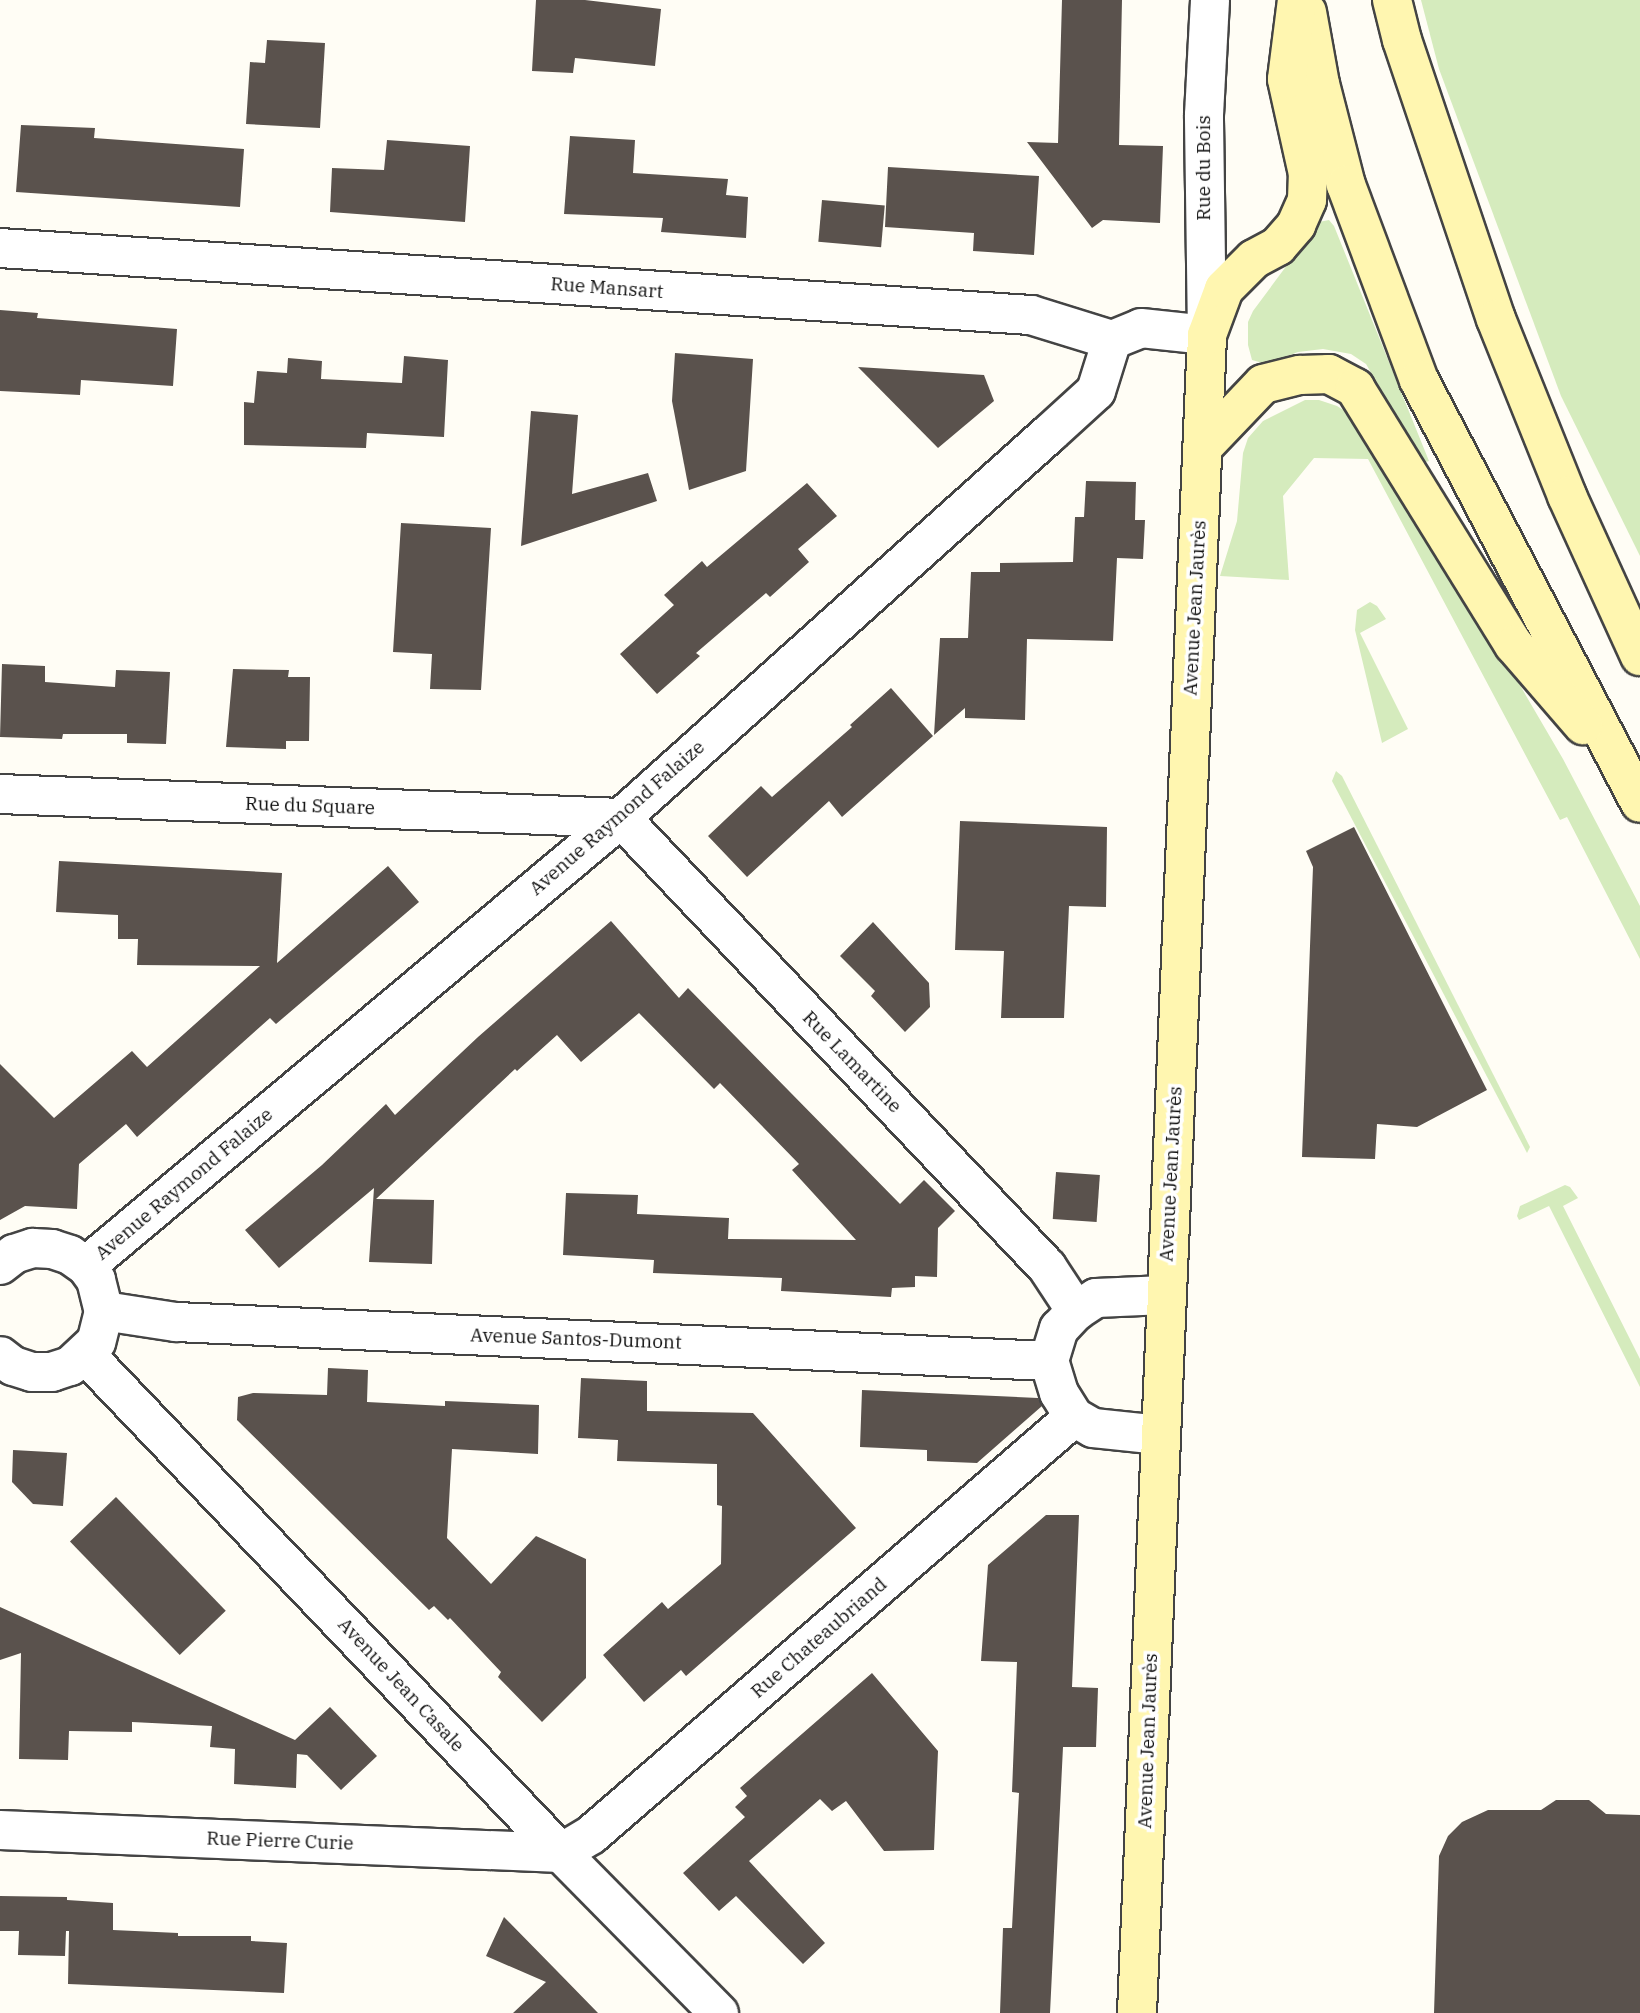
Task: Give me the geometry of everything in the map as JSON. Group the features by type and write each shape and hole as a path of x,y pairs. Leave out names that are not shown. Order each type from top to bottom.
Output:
{"main road":[{"name":"Avenue Jean Jaurès","path":"1138,2013 1165,1295 1207,335 1224,289 1254,259 1278,246 1296,225 1307,200 1308,174 1287,79 1297,0"},
{"path":"1305,0 1320,84 1346,185 1419,380 1632,787"},
{"path":"1392,0 1402,40 1496,319 1567,496 1640,656"},
{"path":"1202,448 1263,384 1300,375 1329,374 1354,388 1514,645 1632,787"}],"street":[{"name":"Rue du Bois","path":"1207,335 1204,115 1210,0"},
{"name":"Rue Mansart","path":"0,248 1031,315 1112,340"},
{"path":"1112,340 1141,328 1207,335"},
{"name":"Avenue Raymond Falaize","path":"86,1266 621,818 1096,391 1112,340"},
{"name":"Rue du Square","path":"0,794 621,818"},
{"name":"Rue Lamartine","path":"621,818 1047,1267 1076,1311"},
{"path":"0,1265 14,1254 33,1248 52,1249 70,1255 86,1266 96,1279 104,1311 96,1342 86,1355 70,1366 51,1372 32,1372 13,1366 0,1356"},
{"path":"1160,1435 1093,1428 1074,1417 1059,1394 1049,1361 1059,1329 1076,1311 1096,1298 1165,1295"},
{"name":"Avenue Santos-Dumont","path":"104,1311 176,1322 1049,1361"},
{"name":"Avenue Jean Casale","path":"86,1355 561,1853 719,2013"},
{"name":"Rue Chateaubriand","path":"561,1853 591,1835 1074,1417"},
{"name":"Rue Pierre Curie","path":"0,1830 561,1853"}],"green space":[{"path":"1421,0 1640,0 1640,556 1561,396 1439,69"},
{"path":"1329,220 1334,226 1429,461 1423,463 1366,364 1351,354 1323,349 1298,352 1266,364 1252,360 1248,345 1248,322 1253,311 1319,222"},
{"path":"1305,400 1319,400 1337,406 1356,418 1399,478 1563,759 1640,906 1640,959 1567,817 1560,820 1368,459 1314,458 1283,496 1289,580 1220,576 1237,521 1243,453 1248,438 1263,421"},
{"path":"1370,602 1377,606 1386,619 1360,633 1408,729 1382,743 1355,630 1357,610"},
{"path":"1336,771 1342,776 1530,1147 1527,1153 1332,781"},
{"path":"1565,1185 1570,1187 1578,1198 1563,1206 1640,1359 1640,1387 1549,1206 1519,1220 1517,1216 1520,1206"}],"building":[{"path":"536,0 585,0 661,9 655,66 575,58 573,73 532,71"},
{"path":"1062,0 1122,0 1119,145 1163,146 1160,223 1103,220 1092,228 1027,142 1058,143"},
{"path":"267,40 325,43 320,128 246,124 250,62 265,63"},
{"path":"21,125 95,128 94,138 244,149 240,207 16,192"},
{"path":"570,136 635,140 633,173 728,179 726,195 748,197 746,238 661,232 663,218 564,214"},
{"path":"387,140 470,146 465,222 330,212 332,168 384,170"},
{"path":"888,167 1039,176 1034,255 973,251 974,233 885,227"},
{"path":"822,200 885,205 881,247 818,242"},
{"path":"0,310 38,313 37,318 177,329 173,386 81,380 80,395 0,391"},
{"path":"675,353 753,359 746,471 689,490 672,401"},
{"path":"404,356 448,360 444,437 367,433 366,448 244,445 244,402 254,403 257,371 287,373 288,358 322,361 321,379 402,383"},
{"path":"858,367 984,375 994,401 938,448"},
{"path":"531,411 578,415 572,494 648,473 657,501 521,546"},
{"path":"1086,481 1136,482 1135,520 1145,520 1143,559 1117,558 1113,641 1027,639 1025,720 965,718 965,708 934,735 940,638 968,638 971,572 1000,572 1000,563 1073,562 1075,517 1084,517"},
{"path":"807,483 837,516 798,549 809,562 770,597 766,593 696,653 700,656 657,694 620,654 674,605 664,595 702,561 707,567"},
{"path":"401,523 491,528 481,690 430,689 432,654 393,652"},
{"path":"2,664 45,666 45,682 115,687 116,670 170,672 166,744 127,743 127,734 63,734 62,739 0,737"},
{"path":"233,669 289,670 288,677 310,677 309,741 286,741 286,749 226,747"},
{"path":"891,688 933,736 842,817 829,801 747,877 708,836 761,786 772,797 852,727 850,725"},
{"path":"960,821 1107,827 1106,907 1069,906 1064,1018 1001,1018 1004,951 955,950"},
{"path":"1354,827 1487,1090 1417,1127 1377,1124 1375,1159 1302,1157 1313,867 1306,851"},
{"path":"59,861 282,873 277,963 388,866 419,902 276,1024 270,1018 137,1137 126,1124 79,1164 77,1209 25,1206 0,1220 0,1064 54,1118 132,1051 147,1067 260,966 137,965 138,939 118,939 118,915 56,912"},
{"path":"611,921 679,998 688,988 900,1204 924,1180 955,1211 938,1228 937,1277 915,1276 915,1287 892,1288 891,1297 781,1291 782,1278 653,1273 654,1260 563,1255 566,1193 638,1195 637,1214 729,1218 728,1239 856,1240 792,1170 799,1164 720,1083 714,1089 639,1013 581,1062 557,1035 517,1071 515,1069 376,1199 434,1200 432,1264 369,1262 374,1188 279,1268 245,1230 322,1165 386,1104 395,1115 478,1037"},
{"path":"873,922 929,983 930,1007 905,1032 871,996 875,991 840,956"},
{"path":"1056,1172 1100,1175 1097,1222 1053,1219"},
{"path":"328,1368 368,1370 367,1402 445,1406 445,1401 539,1405 538,1454 452,1449 447,1538 491,1584 536,1536 586,1559 586,1678 542,1722 498,1677 501,1672 450,1618 448,1620 434,1606 429,1610 237,1420 238,1397 253,1393 327,1395"},
{"path":"581,1378 647,1381 647,1411 753,1413 856,1528 686,1676 681,1670 644,1702 603,1655 662,1602 668,1609 721,1564 722,1506 717,1505 717,1464 617,1461 618,1440 578,1438"},
{"path":"862,1390 1038,1398 1042,1406 977,1463 927,1461 927,1450 860,1447"},
{"path":"13,1450 67,1453 63,1506 33,1504 12,1482"},
{"path":"116,1497 226,1611 180,1655 70,1541"},
{"path":"1046,1515 1079,1515 1072,1687 1098,1688 1096,1747 1063,1747 1050,2013 1000,2013 1003,1928 1012,1928 1019,1793 1012,1792 1017,1662 981,1661 988,1565"},
{"path":"0,1607 295,1740 330,1707 377,1756 341,1790 307,1755 297,1754 296,1788 234,1784 235,1749 210,1747 212,1726 132,1722 132,1732 69,1731 68,1760 19,1759 21,1653 0,1660"},
{"path":"872,1673 938,1751 934,1850 884,1851 846,1801 832,1811 820,1799 749,1861 825,1943 803,1964 736,1896 719,1911 683,1873 745,1817 735,1807 747,1796 740,1788"},
{"path":"1556,1800 1589,1800 1606,1814 1640,1815 1640,2013 1434,2013 1439,1856 1448,1836 1462,1822 1488,1810 1541,1810"},
{"path":"0,1896 67,1897 67,1900 113,1903 113,1930 178,1933 178,1936 251,1936 251,1941 287,1943 284,1993 68,1984 69,1931 66,1931 65,1956 18,1955 19,1931 0,1931"},
{"path":"504,1917 598,2013 513,2013 546,1982 486,1956"}]}
